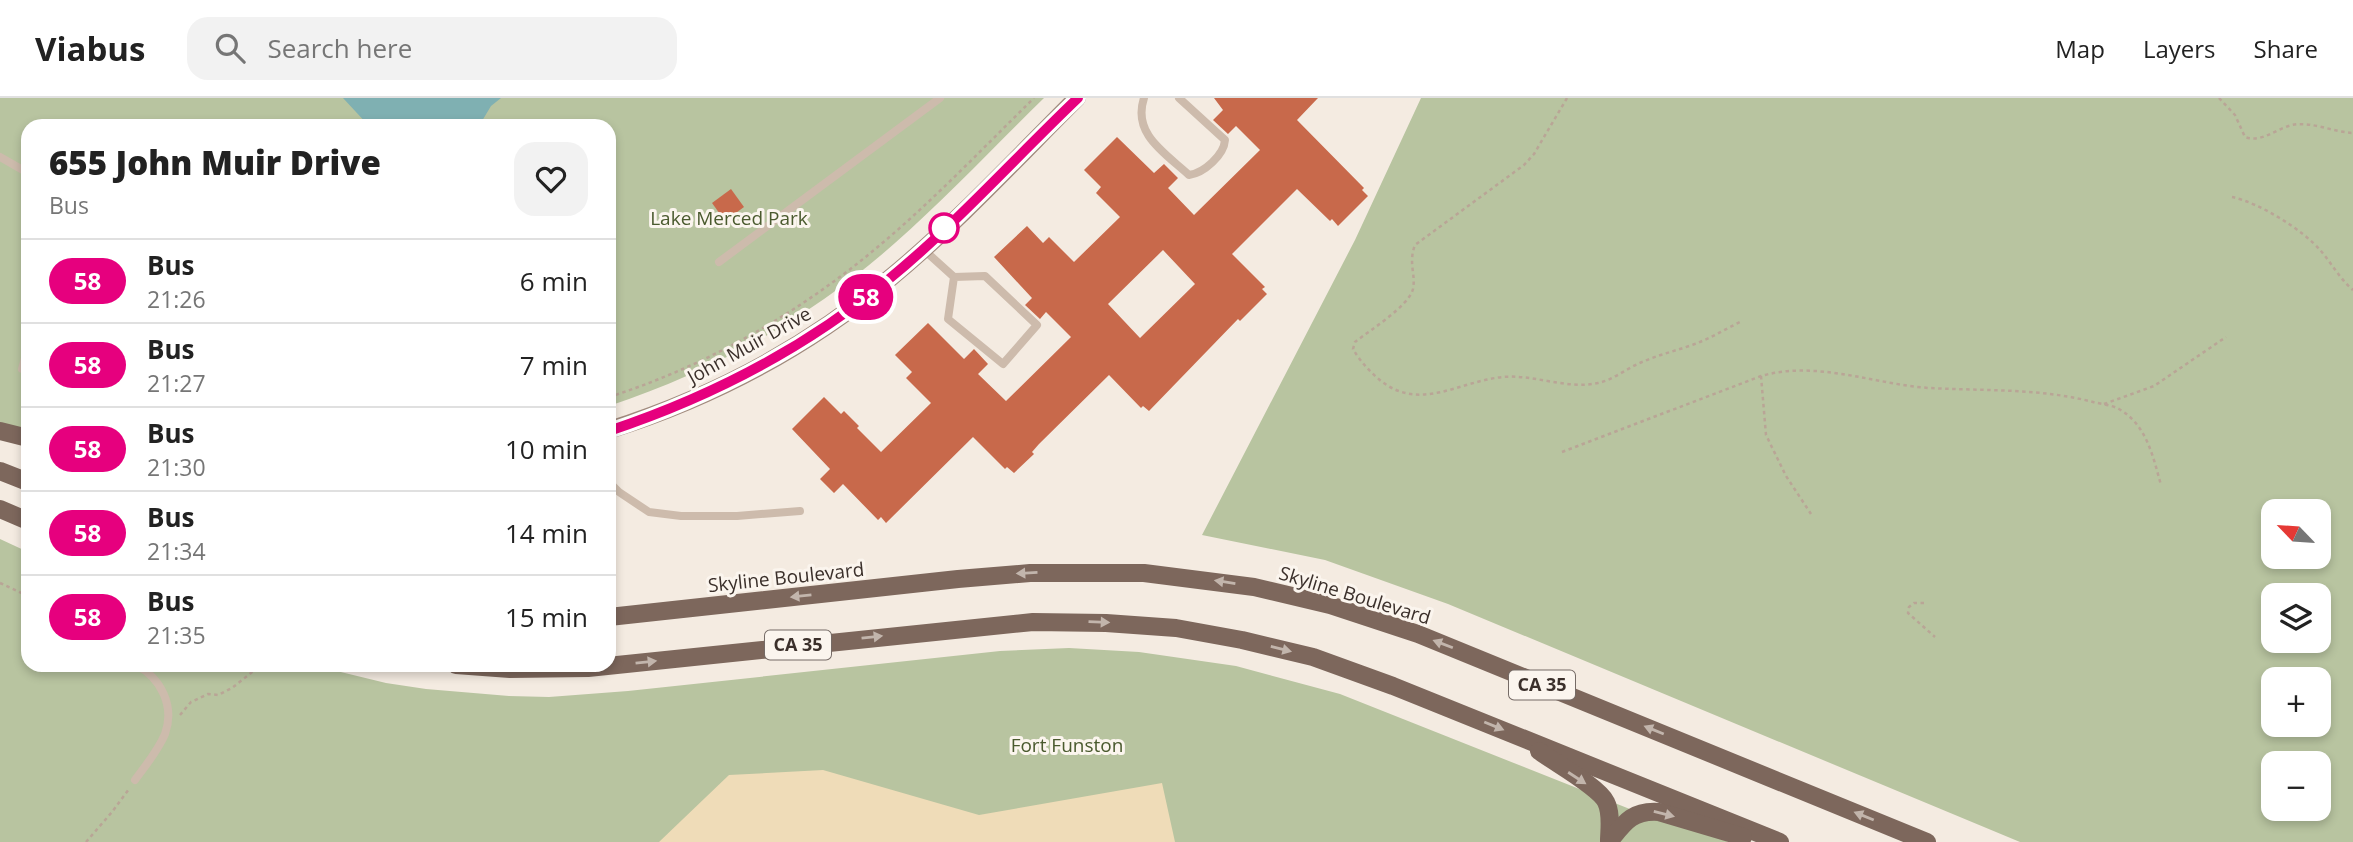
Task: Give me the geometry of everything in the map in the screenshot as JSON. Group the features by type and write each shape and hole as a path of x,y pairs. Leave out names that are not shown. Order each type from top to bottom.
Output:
{"main road":[{"path":"0,431 21,436"},
{"path":"0,471 21,479"},
{"path":"0,509 21,518"},
{"name":"Skyline Boulevard","path":"616,616 1030,573 1144,573 1255,587 1330,605 1418,635 1927,842"},
{"name":"CA 35","path":"616,665 998,624 1069,621 1141,625 1231,637 1313,657 1393,685 1780,842"},
{"path":"1523,737 1560,767 1601,793 1610,817 1609,842"},
{"path":"1609,842 1627,820 1646,811 1659,812 1707,828 1764,842"}],"street":[{"name":"John Muir Drive","path":"616,427 698,397 784,353 864,299 923,249 1077,98"}],"lane":[{"path":"719,262 940,98"},
{"path":"1143,98 1140,110 1142,127 1189,175 1199,174 1224,149 1225,140 1179,98"},
{"path":"0,157 21,169"},
{"path":"923,249 954,277 985,276 1037,325 1003,364 948,319 954,277"},
{"path":"616,489 649,512 681,516 737,516 800,511"},
{"path":"135,780 164,734 168,715 160,684 147,672"}],"path":[{"path":"616,394 712,355 767,326 818,293 905,223 1034,98"},
{"path":"1567,98 1534,154 1524,165 1415,245 1411,256 1413,289 1405,302 1355,342 1353,349 1357,357 1389,387 1415,396 1431,395 1486,379 1507,377 1576,384 1599,383 1632,366 1690,346 1740,322"},
{"path":"2219,98 2235,116 2245,137 2253,140 2290,125 2304,124 2353,133"},
{"path":"2232,197 2258,206 2319,248 2353,290"},
{"path":"2102,404 2154,386 2226,337"},
{"path":"1562,452 1761,376 1781,370 1817,371 1927,388 2022,391 2079,398 2119,409 2144,432 2161,485"},
{"path":"1761,376 1766,435 1786,476 1811,514"},
{"path":"0,583 21,593"},
{"path":"1924,603 1914,603 1909,607 1908,613 1935,636"},
{"path":"164,734 191,702 208,694 218,695 252,672"},
{"path":"86,842 135,780"}],"green space":[{"name":"Lake Merced Park","path":"0,98 1044,98 914,226 830,295 796,318 724,359 616,403 616,119 21,119 21,432 0,427"},
{"path":"1421,98 2353,98 2353,842 2020,842 1448,604 1325,560 1202,535 1355,240"},
{"name":"Fort Funston","path":"0,539 21,549 21,672 341,672 426,689 549,697 1000,651 1069,648 1139,652 1236,666 1340,694 1660,821 1670,821 1729,842 0,842"}],"sand":[{"path":"823,770 979,815 1162,783 1175,842 659,842 729,775"}],"water":[{"path":"343,98 501,98 491,106 483,119 362,119"}],"building":[{"path":"1214,98 1318,98 1297,120 1364,188 1362,190 1368,196 1338,226 1297,189 1232,254 1265,287 1262,289 1267,294 1240,321 1238,319 1149,411 1143,406 1141,408 1109,375 1039,444 1032,452 1034,454 1014,473 1007,467 1005,469 973,437 886,523 881,517 878,520 843,484 834,493 820,479 830,469 792,429 824,397 841,414 844,411 881,452 931,403 906,378 912,372 895,355 928,323 964,359 974,349 988,364 978,374 1006,401 1071,337 1046,312 1040,319 1025,305 1032,298 994,257 1027,226 1043,243 1049,237 1074,262 1120,217 1096,193 1101,187 1084,170 1117,137 1154,173 1164,164 1178,178 1168,188 1194,215 1260,150 1236,126 1228,134 1213,120 1223,110","holes":["1163,250 1195,284 1140,338 1108,304"]},
{"path":"731,189 744,207 725,221 712,203"}],"bus line":[{"name":"58","path":"616,429 668,410 727,383 784,353 837,319 909,262 1078,98"}]}
